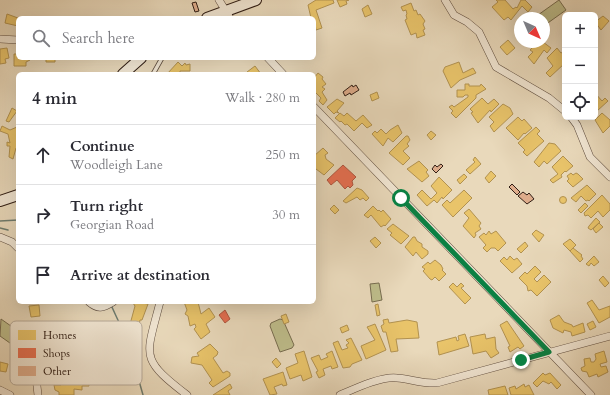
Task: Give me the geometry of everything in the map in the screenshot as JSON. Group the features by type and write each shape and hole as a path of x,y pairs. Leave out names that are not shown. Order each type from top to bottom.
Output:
{"street":[{"path":"219,0 228,15 256,0"},
{"path":"445,0 454,15 467,22 479,32 496,67 549,98 562,109"},
{"path":"0,39 16,40"},
{"path":"125,72 139,60"},
{"path":"270,60 281,72"},
{"path":"316,109 590,395"},
{"path":"573,120 577,125 590,157 610,177"},
{"path":"0,201 16,196"},
{"path":"0,237 12,242 16,246"},
{"path":"91,304 96,308 102,308 111,304"},
{"path":"160,304 148,353 156,370 187,395"},
{"path":"340,395 349,393 383,379 396,377 423,384 437,383 610,336"},
{"path":"37,385 38,395"},
{"path":"0,390 10,395"}],"lane":[{"path":"154,72 161,60"}],"shaded area":[{"path":"559,0 566,10 550,21 550,12 542,12"},
{"path":"379,283 382,300 372,302 370,284"},
{"path":"1,319 10,325 10,343 0,336"},
{"path":"280,319 283,320 294,345 292,348 280,352 270,326 271,323"}],"building: Homes":[{"path":"316,0 333,0 334,3 316,10 322,28 316,30 316,16 311,16 308,5"},
{"path":"337,0 349,0 346,1 347,4 340,7"},
{"path":"496,0 505,0 513,9 516,7 517,8 521,0 525,0 532,7 528,12 522,6 517,12 514,12 514,16 511,20 508,17 504,20 492,7 498,2"},
{"path":"411,3 414,11 416,10 418,15 420,14 425,21 423,24 425,29 423,30 425,35 417,38 416,33 411,35 405,20 407,19 406,10 403,11 401,7"},
{"path":"368,5 372,14 365,17 362,9"},
{"path":"7,14 16,17 16,26 5,23"},
{"path":"603,16 609,21 601,30 598,26 598,20"},
{"path":"508,40 515,48 507,55 500,47"},
{"path":"7,48 9,58 5,59 6,63 0,64 0,49"},
{"path":"532,48 551,48 547,53 544,50 534,64 528,57 533,52 530,50"},
{"path":"557,48 562,52 562,66 550,77 546,73 553,66 547,58"},
{"path":"14,54 16,54 16,60 30,60 26,62 26,66 14,66"},
{"path":"46,60 55,60 55,62 46,62"},
{"path":"178,62 182,66 185,63 186,65 190,64 190,71 169,72"},
{"path":"459,62 463,73 473,68 476,73 460,80 451,88 443,71 445,67"},
{"path":"255,66 260,72 247,72"},
{"path":"318,73 323,77 322,79 326,84 322,87 325,89 322,92 327,100 323,105 319,101 321,98 316,93 316,76"},
{"path":"465,84 469,84 469,86 480,86 481,84 486,89 476,95 476,98 456,118 451,113 453,111 449,107 452,105 454,107 468,97 468,95 465,95 463,97 457,97 457,90 465,90"},
{"path":"377,92 379,98 372,101 370,95"},
{"path":"598,96 602,101 605,98 608,101 598,110"},
{"path":"482,98 488,104 494,99 499,104 491,112 490,110 478,123 470,109"},
{"path":"337,99 344,103 337,111 339,113 336,112 334,114 327,107"},
{"path":"503,104 510,108 513,114 494,132 490,126 494,122 489,117"},
{"path":"12,108 16,110 9,122 6,121"},
{"path":"340,113 344,116 347,113 356,121 363,115 372,125 367,128 362,123 354,131 347,124 345,125 335,118"},
{"path":"602,113 610,120 610,126 603,133 595,120 598,120 598,117"},
{"path":"518,117 522,121 524,119 532,128 525,134 524,133 518,140 506,128"},
{"path":"398,125 402,133 393,142 388,138 383,146 372,134 375,131 377,133 381,129 386,134"},
{"path":"2,126 10,130 16,127 16,148 13,159 9,157 10,146 7,146 7,142 10,143 8,134 0,131"},
{"path":"536,127 540,131 537,134 544,141 527,156 523,152 525,150 518,143"},
{"path":"431,131 436,135 431,140 427,135"},
{"path":"406,136 408,136 410,140 407,144 409,146 403,151 410,158 403,165 389,153"},
{"path":"549,143 555,144 561,151 547,164 544,161 539,167 534,162"},
{"path":"323,148 328,153 325,155 326,159 334,165 324,175 316,169 316,154"},
{"path":"563,156 573,166 566,172 565,171 561,175 562,177 553,183 550,180 558,174 552,167"},
{"path":"475,157 481,164 470,174 466,170 475,162 473,160"},
{"path":"419,161 428,170 426,172 429,176 422,182 407,169"},
{"path":"491,171 496,176 489,183 485,178"},
{"path":"571,173 573,175 576,173 578,174 583,179 573,187 567,181 569,179 567,176"},
{"path":"464,174 467,177 460,184 457,180"},
{"path":"439,177 452,190 443,199 442,197 437,203 434,200 427,206 417,195 422,190 431,199 437,193 431,186"},
{"path":"587,185 596,194 589,201 586,201 581,196 576,202 571,198"},
{"path":"357,188 362,190 369,198 366,201 363,198 360,200 357,197 346,203 343,201"},
{"path":"464,190 472,198 453,217 442,205 447,200 450,203"},
{"path":"602,195 610,204 610,210 603,217 598,211 591,218 588,215 585,216 584,213"},
{"path":"563,196 566,197 566,203 563,204 560,203 559,200 560,197"},
{"path":"585,203 588,206 581,213 578,210"},
{"path":"334,205 339,210 335,214 330,209"},
{"path":"373,206 378,211 379,210 381,212 383,210 391,219 385,226 384,225 381,227 371,215 368,218 364,215"},
{"path":"469,209 481,223 479,226 481,229 475,233 476,235 474,238 463,226 469,218 464,213"},
{"path":"596,218 600,222 591,230 588,228"},
{"path":"599,223 603,227 596,233 593,229"},
{"path":"393,224 409,236 401,244 390,235 392,233 387,229"},
{"path":"536,230 544,235 539,242 532,234"},
{"path":"489,231 491,234 496,231 506,243 498,251 495,248 491,248 487,252 483,248 486,245 479,237 484,233 486,235"},
{"path":"375,237 381,243 376,248 370,241"},
{"path":"413,237 415,237 417,241 422,244 422,247 428,251 428,254 422,259 416,252 413,256 405,247"},
{"path":"570,239 576,245 570,251 563,244"},
{"path":"525,242 528,246 521,253 517,249"},
{"path":"573,248 582,255 581,256 583,259 580,262 570,251"},
{"path":"510,256 514,260 517,258 522,264 512,273 500,261 504,257 507,260"},
{"path":"594,256 599,262 594,266 591,263 589,266 586,264"},
{"path":"435,260 441,265 442,270 446,274 439,281 435,277 432,280 430,279 423,271 425,269 422,267 428,262 430,264"},
{"path":"535,266 541,272 534,279 537,282 544,275 551,282 537,296 531,290 528,291 527,286 519,278 525,272 527,274"},
{"path":"603,276 609,283 605,287 599,280"},
{"path":"453,283 457,287 461,283 464,286 461,288 471,298 465,304 449,287"},
{"path":"592,300 599,310 610,306 610,317 599,323 587,303"},
{"path":"134,304 148,304 142,320 140,321 131,321 135,306"},
{"path":"185,304 198,304 201,314 209,308 215,317 206,324 210,332 201,339 194,329 196,327 195,324 190,326 188,316 185,314 187,310"},
{"path":"378,304 380,315 377,316 375,305"},
{"path":"39,305 40,316 31,317 29,306"},
{"path":"286,314 289,322 284,324 281,316"},
{"path":"559,315 564,322 572,325 573,327 583,323 585,332 572,336 571,332 564,330 563,333 553,328 550,320"},
{"path":"388,319 389,323 407,320 417,322 419,338 396,339 398,351 391,352 386,332 383,332 381,326 384,324 383,320"},
{"path":"507,321 524,346 520,349 518,347 510,352 508,347 510,346 500,325"},
{"path":"593,321 596,327 590,330 587,324"},
{"path":"375,324 386,350 366,359 361,346 375,340 367,327"},
{"path":"347,325 349,330 342,333 340,328"},
{"path":"465,334 469,346 439,355 437,342 456,337 457,341 459,340 458,336"},
{"path":"485,334 486,339 495,337 496,349 499,353 491,358 486,351 473,354 470,337"},
{"path":"351,338 362,360 352,364 350,367 343,368 333,343 338,341 342,350 348,348 346,345 349,343 346,340"},
{"path":"210,344 218,352 213,358 223,373 227,371 230,373 230,376 213,387 209,383 212,380 202,365 191,363 192,357 199,356 197,353"},
{"path":"304,351 312,377 303,381 301,375 290,379 286,368 298,363 295,354"},
{"path":"332,351 338,367 332,369 331,366 323,369 325,375 319,378 316,372 318,371 311,358 319,355 321,360 328,357 326,354"},
{"path":"604,351 607,362 600,364 601,367 606,366 608,372 598,377 597,374 589,377 587,372 582,371 581,368 585,366 584,359 590,358 591,362 594,362 596,359 595,354"},
{"path":"276,358 281,364 277,368 272,362"},
{"path":"0,362 8,364 6,372 0,371"},
{"path":"283,372 287,385 283,386 282,384 274,387 277,394 270,395 263,379"},
{"path":"543,373 545,375 550,373 561,385 557,389 551,382 549,384 543,381 537,387 533,383"},
{"path":"230,384 232,388 228,391 230,395 213,395"},
{"path":"524,384 525,387 529,385 534,395 511,395 509,388 515,386 516,389"},
{"path":"54,385 89,386 82,386 82,390 74,389 74,395 59,395 59,392 55,390"},
{"path":"505,386 508,395 489,395 488,390"}],"building: Shops":[{"path":"343,165 356,177 352,181 353,185 350,188 348,186 345,189 337,180 331,185 327,180"},
{"path":"225,310 230,319 225,323 219,315"}],"building: Other":[{"path":"196,2 199,11 195,12 192,3"},
{"path":"352,85 353,87 356,85 359,90 351,95 350,93 345,96 343,92"},
{"path":"441,164 443,166 436,173 432,169 435,165 437,167"},
{"path":"512,184 520,192 517,195 509,187"},
{"path":"523,192 527,195 529,193 534,199 527,204 518,196"}],"waterway":[{"path":"0,221 16,220"},
{"path":"0,228 8,230"},
{"path":"111,305 118,321"},
{"path":"140,385 143,395"}],"route":[{"path":"401,198 549,352 521,360"}]}
